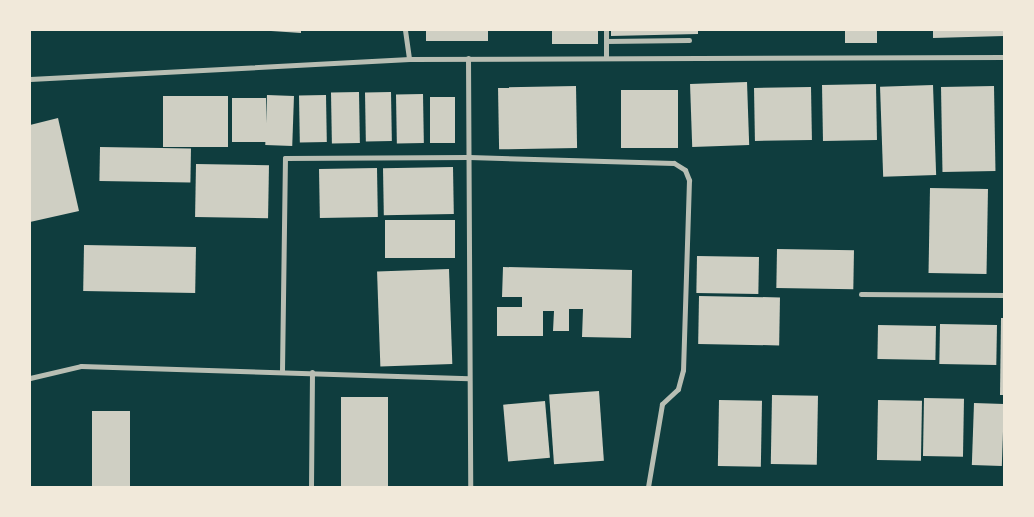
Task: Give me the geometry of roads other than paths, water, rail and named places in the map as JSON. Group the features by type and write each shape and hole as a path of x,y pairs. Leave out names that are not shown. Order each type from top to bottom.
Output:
{"street":[{"path":"405,30 409,59"},
{"path":"606,30 606,58"},
{"path":"606,41 689,40"},
{"path":"30,79 409,59 1004,57"},
{"path":"468,58 470,487"},
{"path":"282,371 286,158 469,156 674,163 685,170 689,180 683,370 678,389 662,404 648,487"},
{"path":"861,294 1004,295"},
{"path":"30,378 81,366 470,378"},
{"path":"312,372 312,487"}]}
